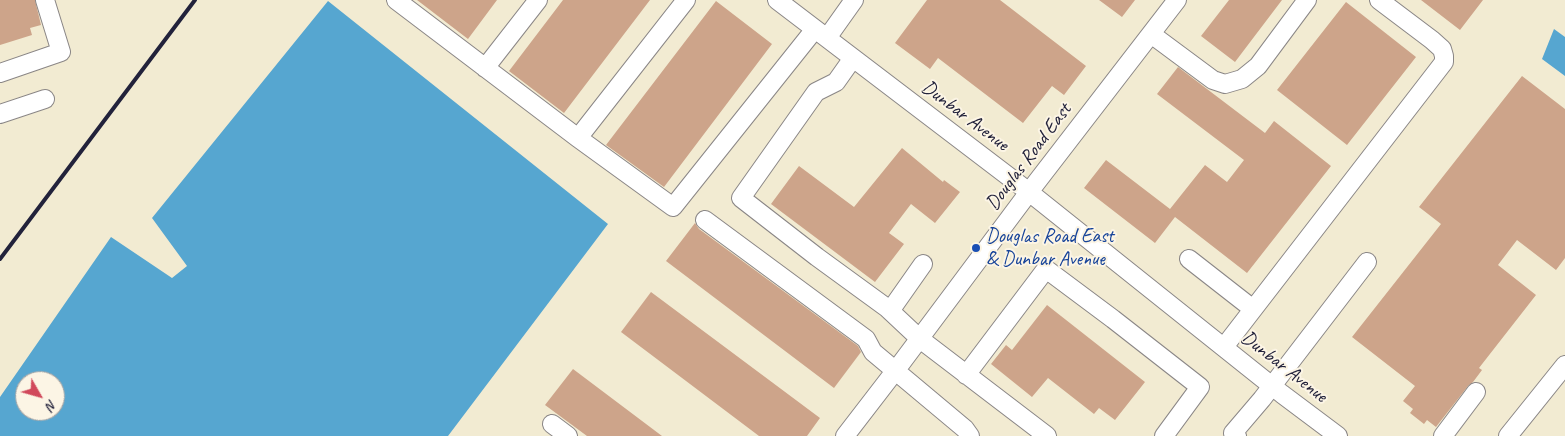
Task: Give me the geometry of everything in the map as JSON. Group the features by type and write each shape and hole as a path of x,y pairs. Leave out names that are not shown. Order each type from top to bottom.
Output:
{"street":[{"path":"0,73 61,52 45,0"},
{"path":"396,0 578,138 673,207 821,33 854,0"},
{"path":"485,68 538,0"},
{"path":"578,138 686,0"},
{"name":"Dunbar Avenue","path":"777,0 1029,192 1338,436"},
{"path":"1151,34 1213,80 1225,84 1242,78 1258,66 1307,0"},
{"path":"1224,347 1444,62 1442,49 1379,0"},
{"name":"Douglas Road East","path":"845,436 1151,34 1171,2"},
{"path":"854,58 836,82 816,92 741,198 890,311 920,339 1047,436"},
{"path":"0,114 45,99"},
{"path":"705,220 866,339 873,352 965,429 970,436"},
{"path":"1189,260 1253,309"},
{"path":"1234,435 1367,262"},
{"path":"890,311 922,264"},
{"path":"966,375 1046,270 1200,387 1164,436"},
{"path":"1508,436 1565,365"},
{"path":"1443,436 1476,392"},
{"path":"552,424 568,436"}],"water":[{"path":"328,1 608,224 448,436 0,436 0,397 15,375 15,421 65,421 65,371 18,371 111,237 172,278 187,266 152,218"},
{"path":"1554,29 1565,37 1565,76 1542,59"}],"building":[{"path":"0,0 35,0 41,25 30,28 32,35 0,45"},
{"path":"417,0 497,0 468,39"},
{"path":"563,0 650,0 564,113 509,71"},
{"path":"927,0 1000,0 1086,66 1064,95 1052,86 1023,123 938,58 930,69 895,43"},
{"path":"1099,0 1135,0 1122,17"},
{"path":"1229,0 1282,0 1235,62 1201,36"},
{"path":"1421,0 1483,0 1460,30"},
{"path":"716,1 772,44 664,187 606,145"},
{"path":"1346,2 1416,57 1347,145 1277,90"},
{"path":"1178,67 1265,133 1274,121 1331,166 1247,273 1175,217 1155,243 1084,188 1106,160 1170,209 1205,165 1227,182 1244,160 1157,94"},
{"path":"1522,76 1565,109 1565,258 1556,270 1517,240 1498,265 1536,295 1479,368 1482,370 1473,382 1436,427 1427,420 1424,424 1410,413 1413,409 1403,401 1415,386 1352,337 1441,224 1419,207"},
{"path":"902,148 943,182 944,180 960,192 935,223 911,204 889,233 904,244 875,282 771,204 799,166 854,207"},
{"path":"695,223 699,229 858,346 861,352 834,388 666,261"},
{"path":"651,292 820,418 807,436 759,436 621,332"},
{"path":"1047,305 1145,382 1115,420 1099,408 1094,414 1048,378 1032,397 991,364 1006,345 1012,350"},
{"path":"573,369 662,436 587,436 545,405"}],"railway":[{"path":"0,259 195,0"}],"place":[{"name":"Douglas Road East & Dunbar Avenue","path":"976,248"}]}
